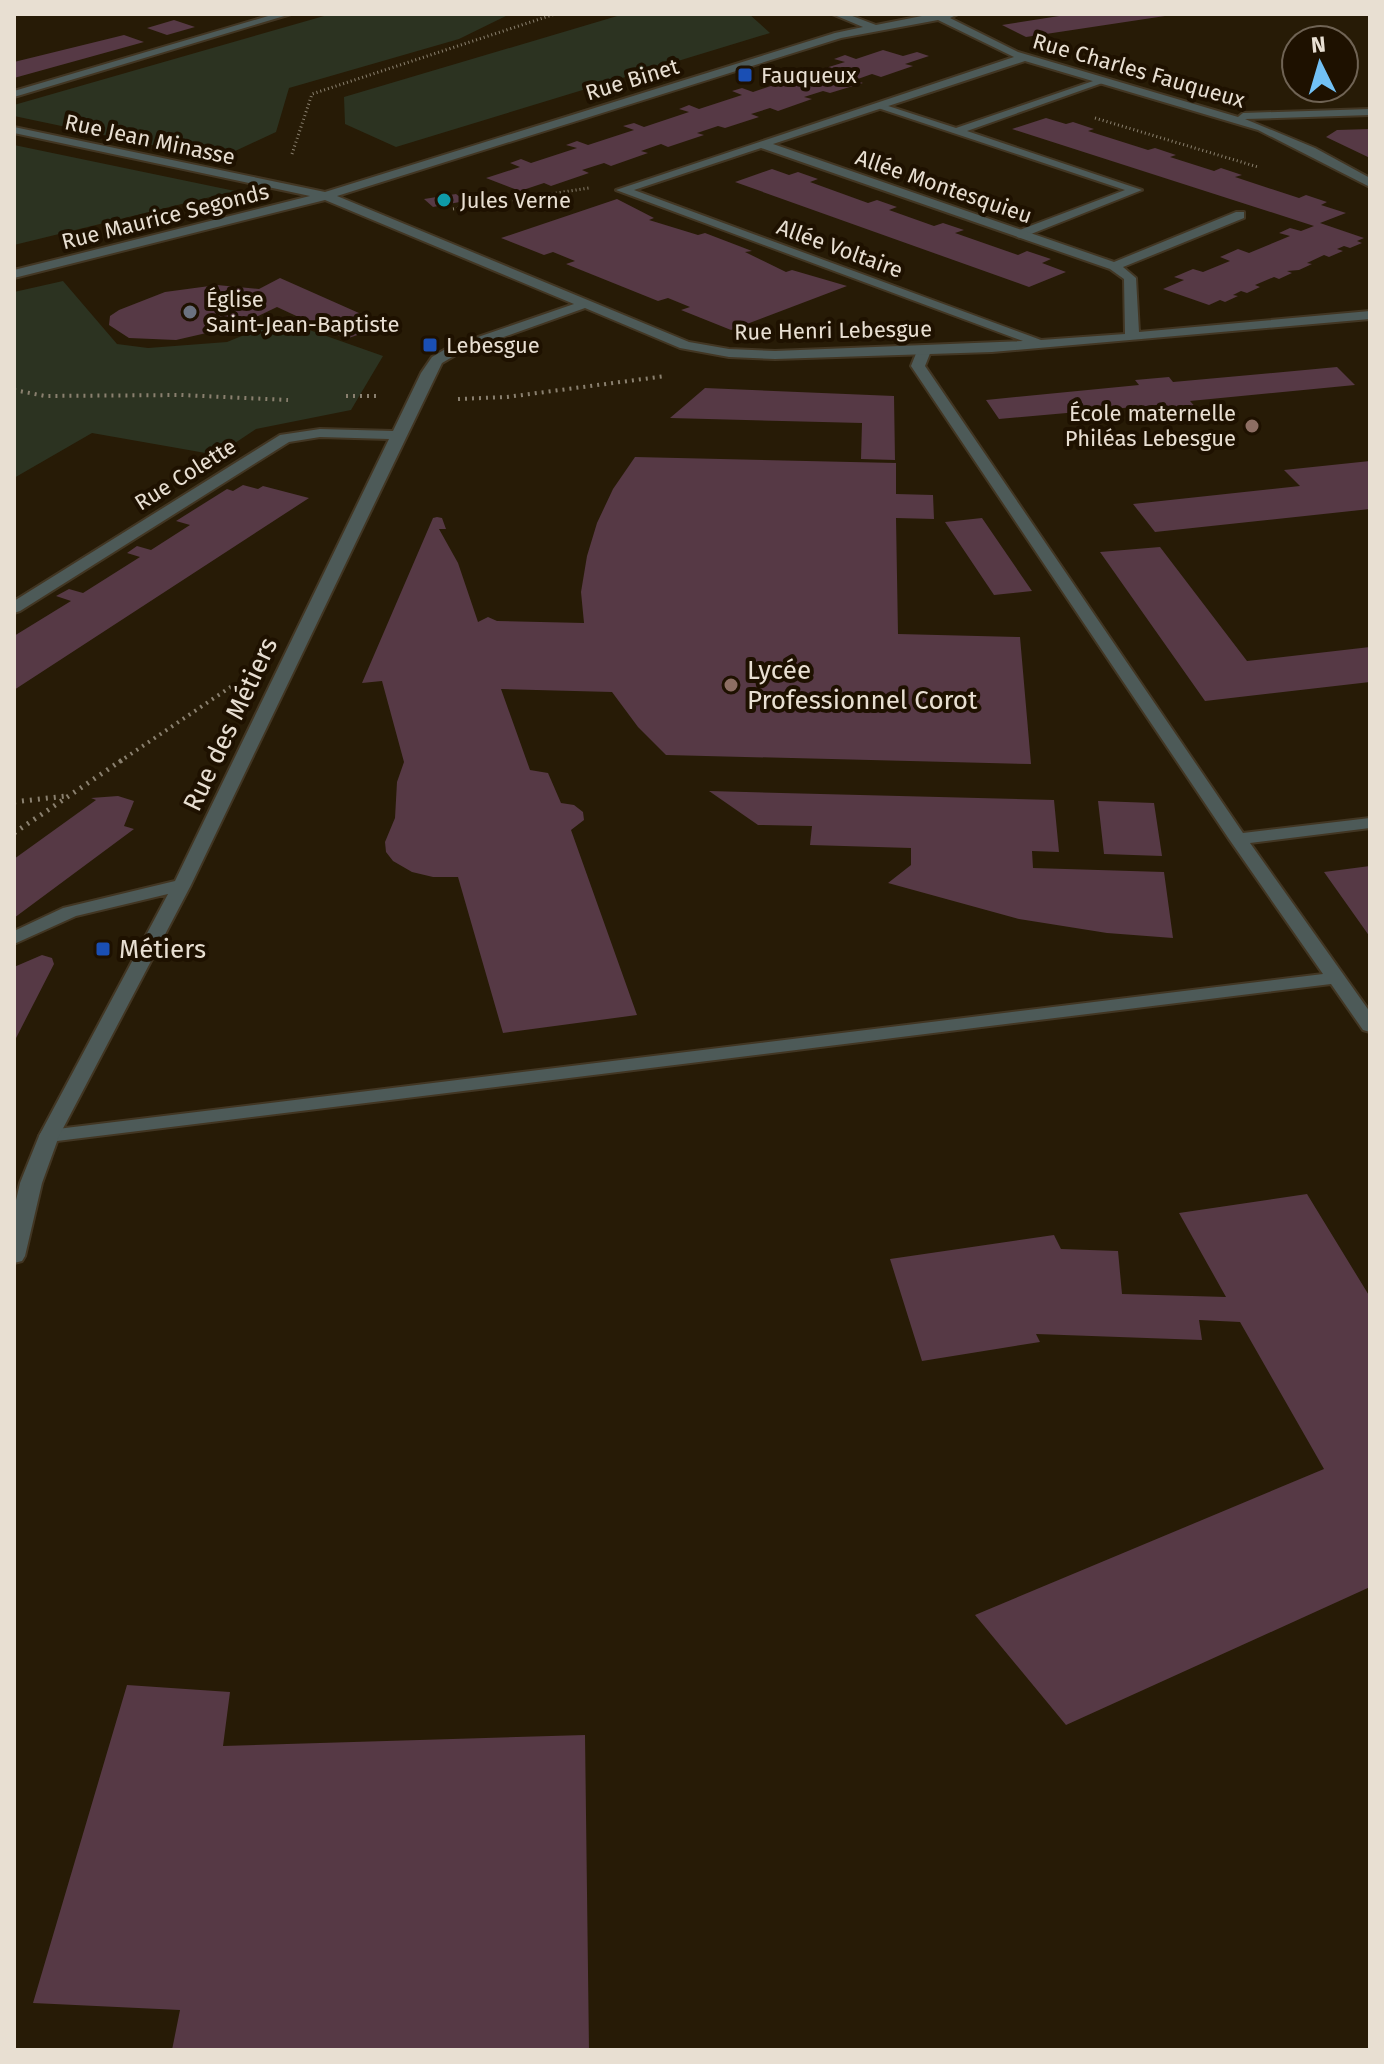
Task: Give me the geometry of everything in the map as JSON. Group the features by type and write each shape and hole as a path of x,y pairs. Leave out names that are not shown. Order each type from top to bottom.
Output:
{"street":[{"path":"14,94 286,14"},
{"path":"837,14 872,27"},
{"path":"925,14 940,16"},
{"name":"Rue Binet","path":"326,196 872,27 953,14"},
{"name":"Rue Charles Fauqueux","path":"940,16 991,44 1025,57 1227,116 1289,140 1370,183"},
{"path":"622,190 1025,57"},
{"path":"957,131 1103,81"},
{"path":"878,106 1136,190 1021,234"},
{"path":"1227,116 1370,112"},
{"name":"Rue Jean Minasse","path":"14,130 326,196"},
{"name":"Allée Montesquieu","path":"761,144 1114,266"},
{"name":"Allée Voltaire","path":"622,190 1043,344"},
{"name":"Rue Henri Lebesgue","path":"326,196 685,345 720,352 769,355 924,351 1043,344 1370,315"},
{"name":"Rue Maurice Segonds","path":"14,274 326,196"},
{"path":"1114,266 1240,215"},
{"path":"1114,266 1127,274 1131,284 1132,336"},
{"name":"Rue des Métiers","path":"14,1256 19,1204 49,1136 182,885 428,373 444,355 585,304"},
{"path":"924,351 918,366 1238,839 1370,1026"},
{"name":"Rue Colette","path":"14,608 285,438 320,433 398,435"},
{"path":"1238,839 1370,823"},
{"path":"14,938 70,912 182,885"},
{"path":"49,1136 1336,978"}],"path":[{"path":"273,185 290,162 312,94 555,14"},
{"path":"1041,102 1265,169"},
{"path":"385,221 581,188 622,190"},
{"path":"14,833 297,643"},
{"path":"14,802 67,796"}],"green space":[{"path":"331,14 510,14 459,39 289,88 276,132 218,159 14,116 14,105"},
{"path":"624,14 749,14 770,33 396,147 345,124 344,97"},
{"path":"14,145 235,191 14,245"},
{"path":"63,281 117,344 148,348 227,342 281,320 383,356 351,410 256,429 217,455 92,433 14,478 14,292"}],"building":[{"path":"1072,14 1165,16 1026,37 1002,25"},
{"path":"174,20 195,27 167,35 147,28"},
{"path":"124,35 144,42 14,78 14,62"},
{"path":"883,50 903,56 917,52 929,56 905,64 913,66 881,77 872,74 855,80 863,83 804,97 812,99 778,111 770,108 751,114 759,117 725,128 718,126 697,133 704,135 668,147 661,144 641,151 648,153 611,166 604,163 582,170 589,173 551,186 544,183 520,191 486,178 520,167 510,163 521,159 531,163 577,148 566,145 577,141 588,145 634,130 623,126 634,123 644,127 689,112 679,109 689,105 699,109 742,95 732,91 742,88 753,92 794,78 783,75 796,71 806,74 845,62 834,59 845,55 856,59"},
{"path":"1046,118 1066,124 1073,122 1094,129 1088,131 1148,150 1155,148 1176,155 1170,157 1214,171 1221,168 1242,175 1235,177 1299,198 1306,195 1327,202 1321,205 1346,213 1320,223 1364,238 1357,241 1362,243 1337,249 1343,251 1329,257 1324,255 1299,270 1287,271 1292,273 1279,279 1274,277 1255,285 1260,287 1247,293 1241,291 1233,295 1238,296 1225,302 1220,300 1209,305 1163,289 1184,280 1174,277 1193,269 1203,272 1230,261 1220,257 1238,249 1249,253 1290,236 1279,233 1290,228 1301,231 1314,226 1012,129"},
{"path":"1370,129 1370,158 1326,137 1337,130"},
{"path":"772,169 789,175 798,172 818,179 810,182 868,203 877,200 897,207 889,210 934,226 943,223 964,230 955,233 1018,255 1027,251 1051,259 1042,263 1066,272 1029,287 735,182"},
{"name":"Jules Verne","path":"456,194 465,201 433,207 424,199"},
{"path":"617,199 654,218 649,220 698,235 705,233 752,251 745,252 786,272 792,270 847,286 731,330 681,310 690,307 668,298 658,301 566,264 575,261 553,252 544,255 501,238"},
{"name":"Église Saint-Jean-Baptiste","path":"280,278 386,325 346,339 277,307 237,326 176,340 129,338 109,325 110,316 119,310 165,292 217,285 259,289"},
{"path":"1337,367 1355,385 1190,401 1199,411 1164,414 1157,405 999,419 986,400 1139,385 1135,380 1169,377 1173,382"},
{"path":"705,388 894,396 895,460 861,459 862,423 670,418"},
{"path":"635,457 896,463 896,494 933,495 934,519 896,518 898,634 1020,637 1031,764 666,755 638,727 612,692 501,689 530,770 548,773 561,803 574,805 583,812 584,820 571,830 637,1015 503,1033 458,877 433,877 412,872 393,861 386,852 385,842 395,818 397,782 404,762 382,681 362,683 433,518 442,518 446,529 439,529 458,563 478,622 488,617 497,621 584,623 581,592 597,523 613,489"},
{"path":"1370,461 1370,509 1155,532 1133,504 1300,486 1284,470"},
{"path":"243,485 258,489 263,486 309,498 14,690 14,636 71,601 56,596 69,589 83,593 140,557 127,553 137,546 151,550 190,525 176,521 227,489 233,491"},
{"path":"982,518 1032,591 994,595 945,522"},
{"path":"1160,547 1247,661 1370,647 1370,682 1205,701 1100,552"},
{"path":"709,791 1054,800 1059,852 1032,851 1033,868 1164,872 1173,938 1107,933 1019,919 888,883 911,865 911,848 810,845 812,826 758,825"},
{"path":"118,796 134,801 124,826 134,829 14,918 14,859 96,800 91,798"},
{"path":"1098,801 1154,803 1162,856 1104,854"},
{"path":"1370,866 1370,937 1324,872"},
{"path":"42,955 52,958 54,964 14,1042 14,967"},
{"path":"1307,1194 1370,1297 1370,1587 1066,1725 975,1615 1324,1469 1240,1322 1199,1320 1202,1340 1036,1334 1040,1342 922,1361 890,1259 1054,1235 1061,1249 1118,1251 1122,1294 1226,1297 1179,1213"},
{"path":"127,1685 230,1692 223,1746 585,1735 589,2050 172,2050 180,2010 33,2003"}],"place":[{"name":"Fauqueux","path":"745,75"},
{"name":"Jules Verne","path":"444,200"},
{"name":"Église Saint-Jean-Baptiste","path":"190,312"},
{"name":"Lebesgue","path":"430,345"},
{"name":"École maternelle Philéas Lebesgue","path":"1252,426"},
{"name":"Lycée Professionnel Corot","path":"731,685"},
{"name":"Métiers","path":"103,949"}]}
